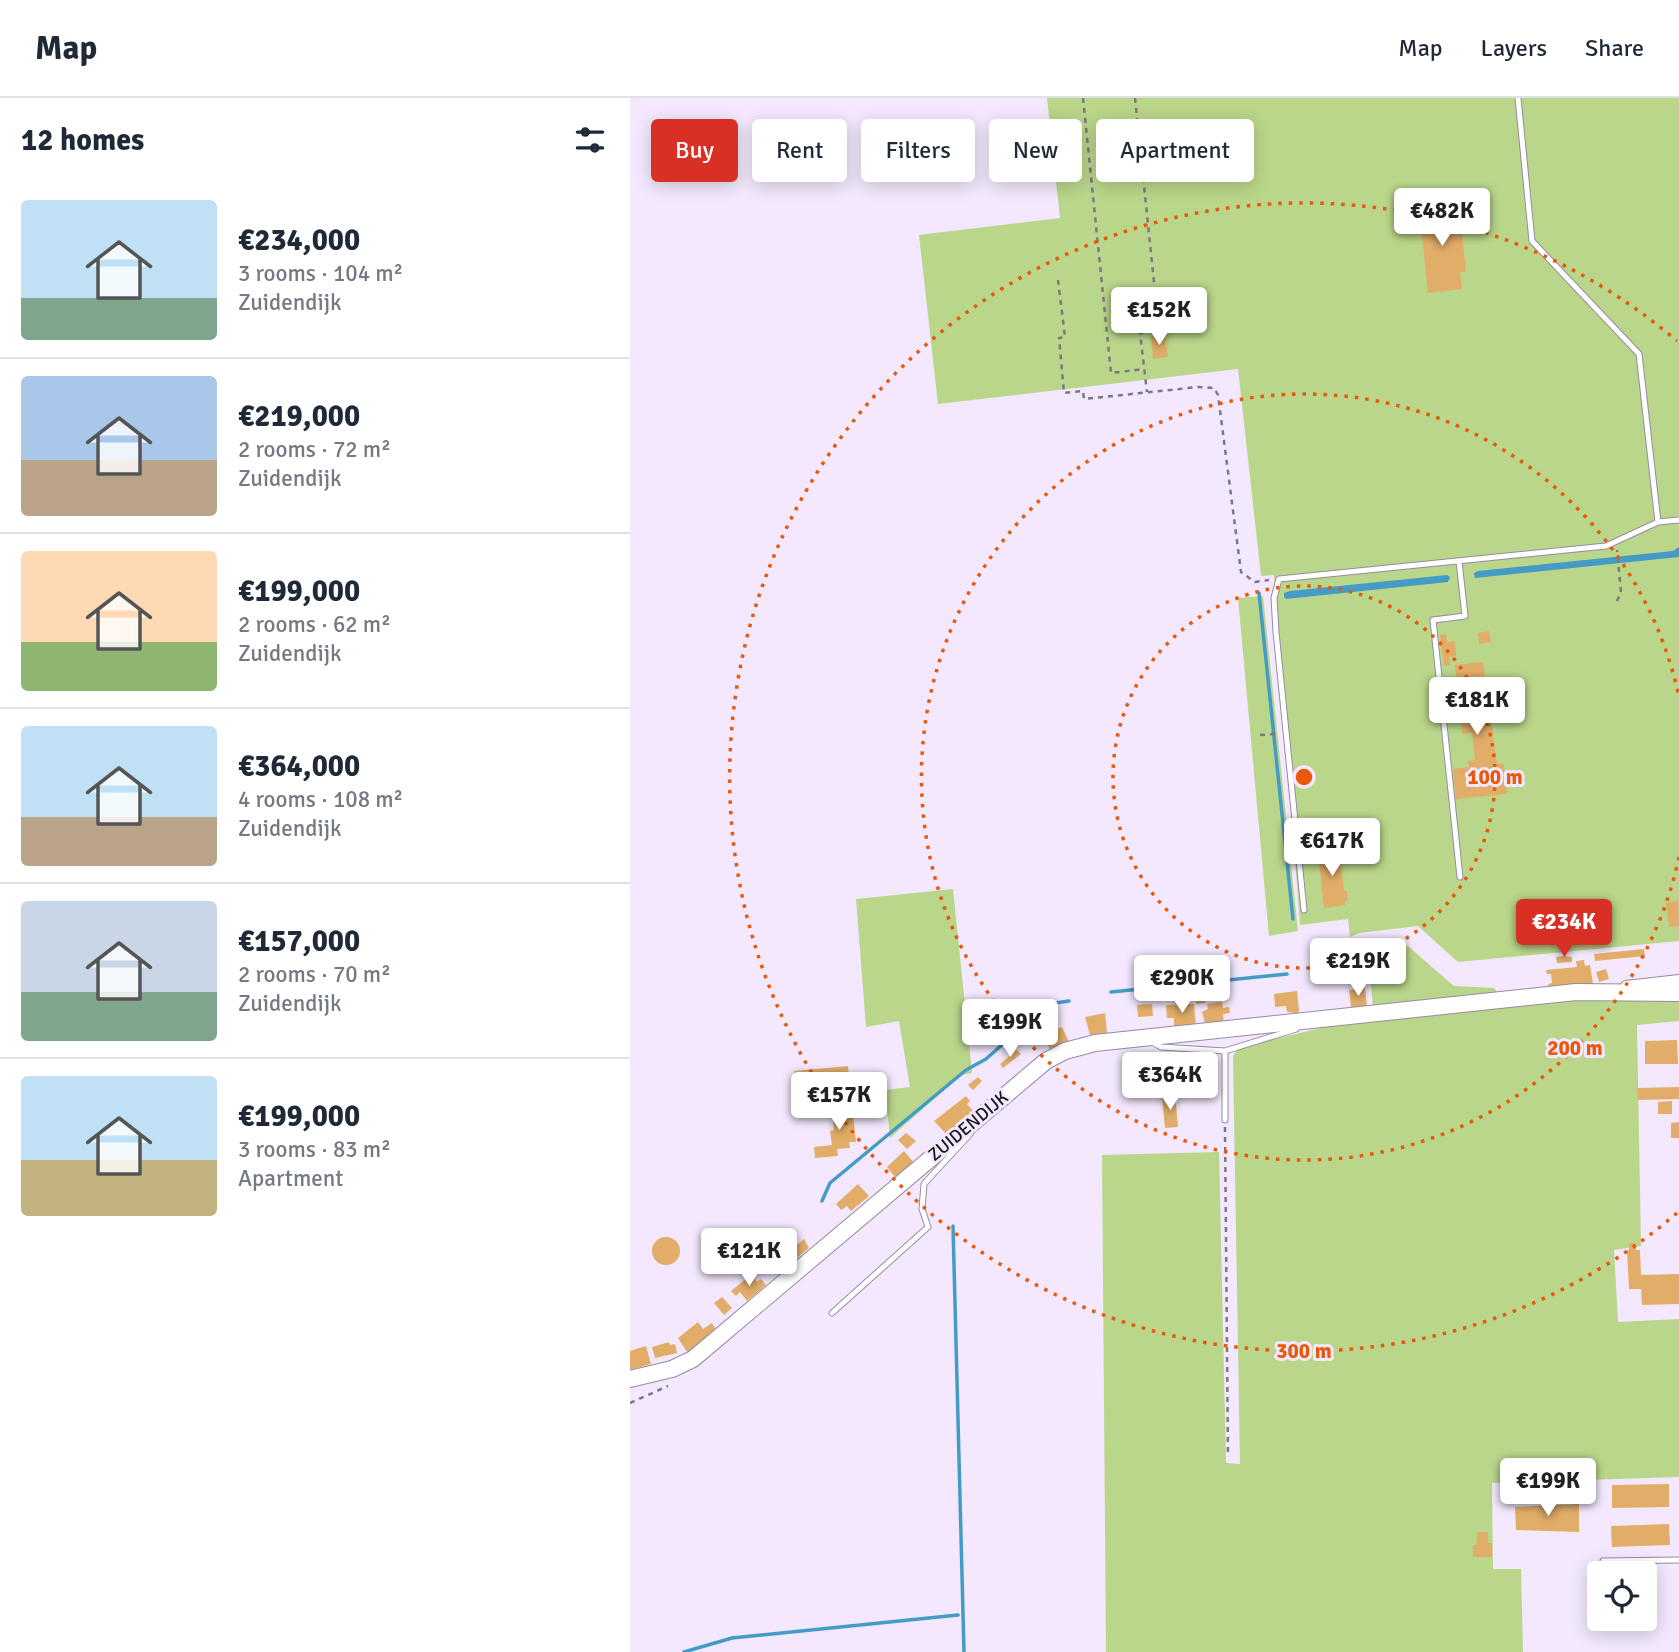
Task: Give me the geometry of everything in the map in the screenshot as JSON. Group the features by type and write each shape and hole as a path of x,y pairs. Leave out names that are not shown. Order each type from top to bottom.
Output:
{"street":[{"name":"ZUIDENDIJK","path":"630,1379 672,1369 693,1359 983,1113 1046,1061 1065,1051 1095,1043 1679,980"},
{"name":"ZUIDENDIJK","path":"1576,992 1679,993"}],"lane":[{"path":"1518,98 1532,241 1639,354 1658,522"},
{"path":"1304,909 1276,632 1275,598 1279,579 1606,546 1658,522 1679,520"},
{"path":"1459,561 1465,616 1433,620 1460,877"},
{"path":"1145,1038 1161,1047 1225,1051 1322,1020"},
{"path":"1225,1051 1225,1120"},
{"path":"832,1313 928,1227 922,1209 924,1184 969,1136 983,1113"},
{"path":"1603,1561 1679,1560"}],"path":[{"path":"1083,98 1111,373 1144,369"},
{"path":"1135,98 1159,331 1140,333 1147,392"},
{"path":"1058,280 1065,337 1059,338 1064,393 1083,391 1084,398 1198,387 1214,388 1218,395 1241,572 1255,582 1279,579"},
{"path":"1617,552 1620,593 1617,601"},
{"path":"1260,735 1287,733"},
{"path":"1225,1120 1228,1457"}],"green space":[{"path":"1047,98 1679,98 1679,941 1458,962 1418,926 1359,933 1350,937 1348,919 1300,925 1274,575 1261,576 1238,369 938,404 919,235 1060,218 1056,182 1082,182 1082,119 1049,119"},
{"path":"1263,596 1298,931 1269,936 1238,598"},
{"path":"953,889 972,1073 961,1075 890,1138 885,1090 910,1087 899,1021 866,1027 856,899"},
{"path":"1402,941 1454,986 1494,988 1500,995 1373,1008 1368,948"},
{"path":"1679,998 1679,1021 1637,1025 1641,1246 1614,1250 1618,1322 1679,1319 1679,1477 1492,1483 1493,1569 1521,1569 1523,1652 1106,1652 1102,1155 1219,1152 1226,1463 1240,1464 1233,1056 1238,1048 1333,1025 1565,1000"}],"water":[{"path":"1679,547 1679,557 1475,578 1474,573 1673,551"},
{"path":"1447,575 1450,577 1448,582 1286,599 1284,597 1284,593 1290,591"}],"building":[{"path":"1453,204 1456,225 1461,224 1466,272 1460,272 1462,289 1428,293 1419,208"},
{"path":"1166,335 1168,357 1153,359 1151,336"},
{"path":"1489,631 1491,642 1479,644 1478,633"},
{"path":"1446,634 1447,642 1455,641 1456,656 1449,657 1450,665 1444,666 1440,635"},
{"path":"1483,662 1497,764 1504,764 1507,794 1456,799 1453,769 1469,767 1468,761 1475,760 1472,733 1462,734 1455,665"},
{"path":"1339,848 1344,891 1347,891 1348,900 1345,905 1324,908 1318,851"},
{"path":"1678,901 1679,926 1669,927 1666,903"},
{"path":"1345,949 1350,955 1341,962 1336,957"},
{"path":"1644,949 1645,956 1595,961 1594,954"},
{"path":"1556,957 1572,957 1572,962 1557,963"},
{"path":"1584,960 1585,966 1590,965 1593,984 1549,989 1548,984 1552,983 1551,974 1547,974 1546,970 1577,967 1576,961"},
{"path":"1606,969 1609,979 1599,982 1596,972"},
{"path":"1365,988 1367,1007 1351,1007 1349,990"},
{"path":"1204,989 1205,1003 1196,1004 1195,990"},
{"path":"1297,991 1298,1013 1287,1012 1286,1006 1275,1007 1274,994"},
{"path":"1222,1002 1223,1008 1229,1007 1230,1013 1223,1014 1224,1025 1206,1027 1202,1012 1208,1009 1207,1004"},
{"path":"1152,1004 1153,1016 1138,1017 1137,1005"},
{"path":"1194,1004 1196,1027 1174,1028 1174,1018 1167,1018 1166,1005"},
{"path":"1105,1013 1107,1033 1090,1035 1085,1017"},
{"path":"1062,1027 1069,1042 1050,1050 1043,1033"},
{"path":"1677,1040 1678,1064 1645,1064 1645,1041"},
{"path":"1017,1050 1021,1054 1003,1068 1000,1064"},
{"path":"848,1066 851,1100 817,1104 818,1113 799,1115 794,1071"},
{"path":"978,1077 982,1081 973,1090 968,1085"},
{"path":"1679,1087 1679,1099 1638,1100 1637,1088"},
{"path":"1175,1095 1178,1127 1165,1128 1162,1097"},
{"path":"966,1096 970,1101 967,1104 975,1113 948,1136 934,1121"},
{"path":"1672,1101 1672,1114 1658,1114 1658,1102"},
{"path":"852,1103 856,1142 849,1142 850,1148 837,1149 838,1156 815,1158 814,1147 832,1145 832,1105"},
{"path":"1679,1122 1679,1138 1671,1138 1671,1123"},
{"path":"906,1133 916,1141 907,1149 898,1140"},
{"path":"904,1151 915,1164 895,1177 887,1167"},
{"path":"858,1184 869,1196 851,1211 847,1206 841,1210 836,1204"},
{"path":"666,1237 676,1241 680,1251 676,1261 666,1265 656,1261 652,1251 656,1241"},
{"path":"804,1239 809,1248 789,1262 781,1252 794,1242 797,1245"},
{"path":"1629,1243 1636,1243 1636,1250 1640,1250 1641,1275 1679,1274 1679,1304 1642,1305 1641,1289 1629,1289"},
{"path":"751,1275 757,1282 761,1279 766,1285 747,1301 740,1292 736,1296 731,1291"},
{"path":"722,1297 732,1308 724,1315 714,1303"},
{"path":"698,1322 703,1329 712,1323 716,1330 687,1352 678,1338"},
{"path":"669,1342 670,1345 675,1344 677,1353 655,1358 652,1347"},
{"path":"646,1346 651,1364 630,1370 630,1351"},
{"path":"1669,1484 1669,1507 1612,1508 1612,1485"},
{"path":"1579,1504 1579,1532 1516,1530 1515,1507"},
{"path":"1669,1524 1670,1545 1612,1547 1611,1526"},
{"path":"1477,1532 1488,1532 1488,1543 1492,1543 1492,1557 1473,1557"}],"waterway":[{"path":"1259,593 1293,919"},
{"path":"1111,992 1287,974"},
{"path":"822,1201 830,1183 966,1070 986,1059 1048,1004 1069,1001"},
{"path":"953,1226 964,1652"},
{"path":"684,1652 732,1638 958,1615"}]}
